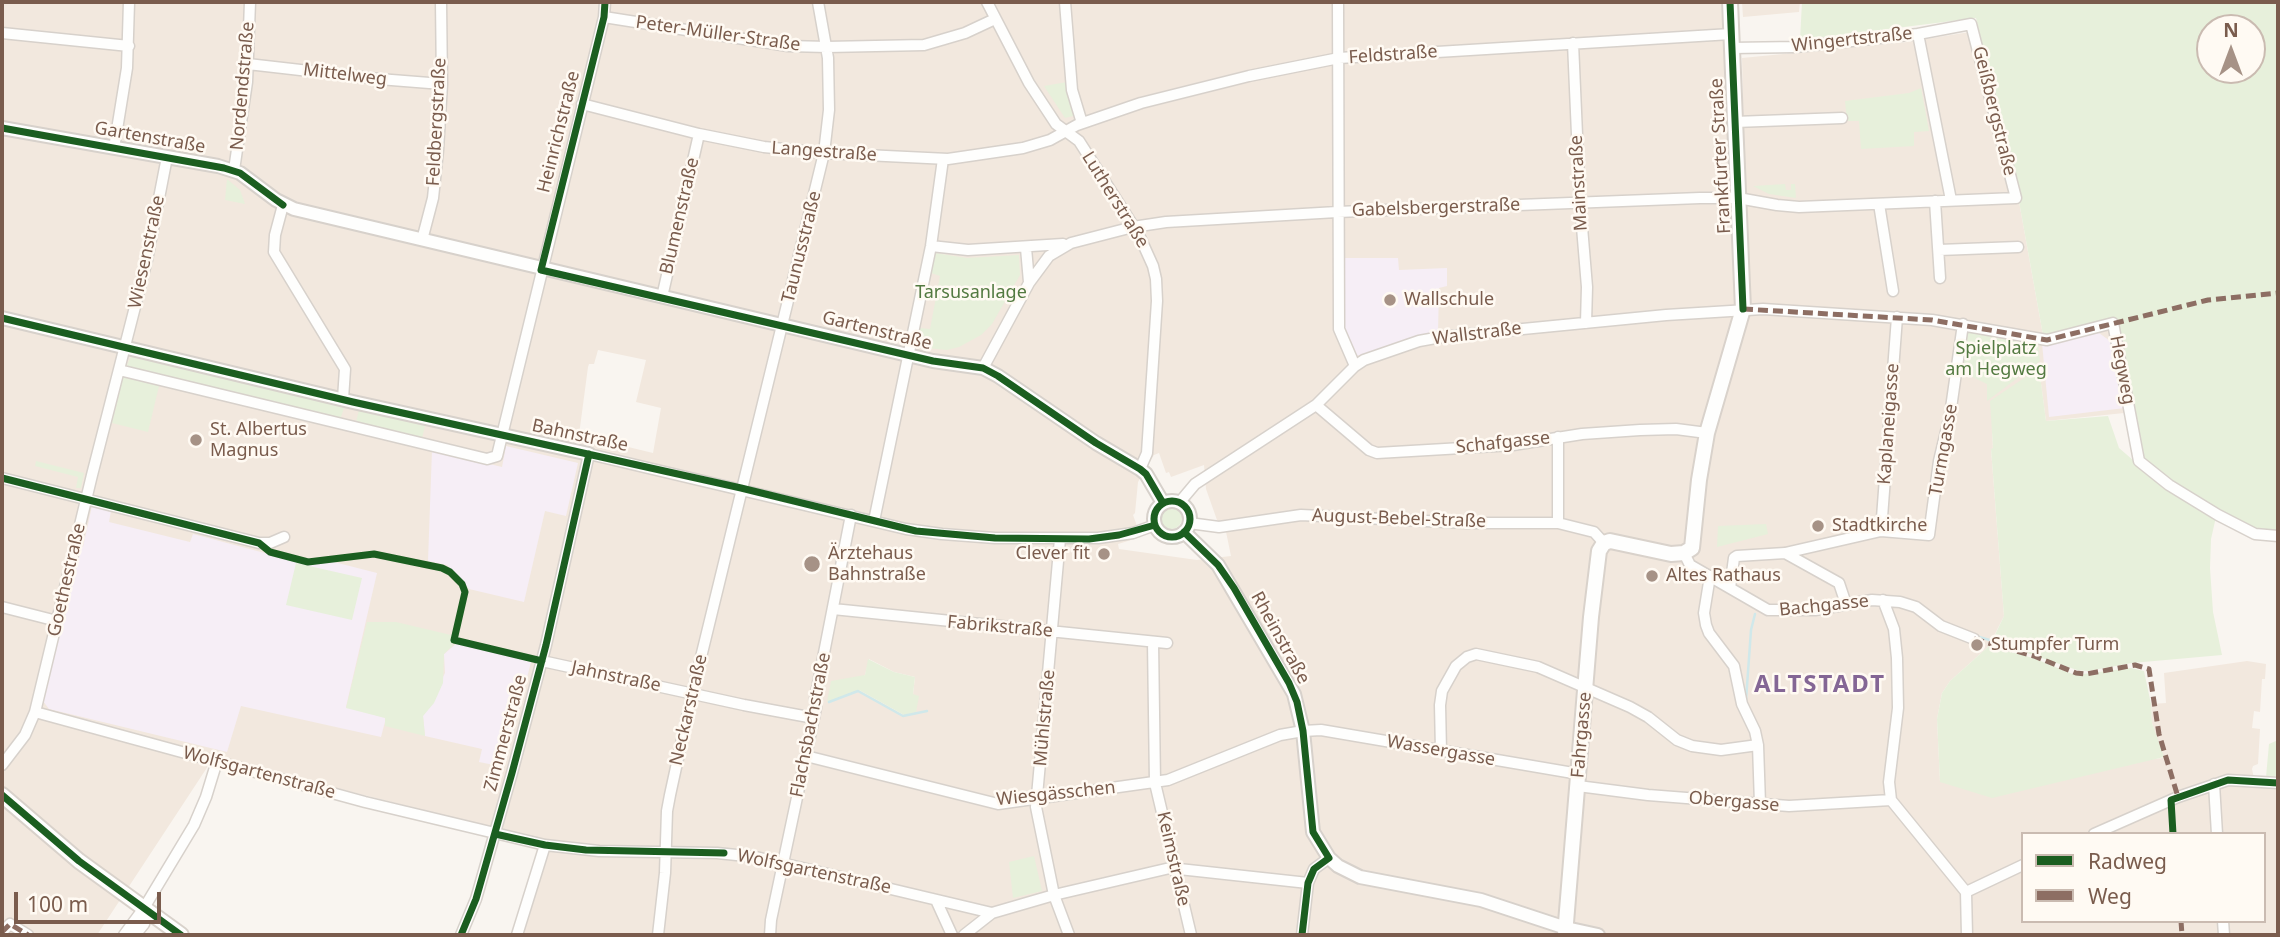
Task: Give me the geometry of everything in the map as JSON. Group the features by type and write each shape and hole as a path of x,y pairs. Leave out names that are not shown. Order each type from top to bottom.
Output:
{"main road":[{"name":"Frankfurter Straße","path":"1682,553 1691,550 1693,544 1707,433 1743,309 1730,2"},
{"path":"1604,543 1615,541 1658,552 1682,553"},
{"name":"Fahrgasse","path":"1565,932 1596,570 1599,551 1604,543"},
{"path":"2,796 79,861 181,935"}],"street":[{"path":"114,148 127,68 129,2"},
{"name":"Nordendstraße","path":"233,170 248,64 250,2"},
{"name":"Feldbergstraße","path":"422,240 433,198 436,172 442,83 441,2"},
{"name":"Heinrichstraße","path":"119,370 487,459 497,456 604,17 605,2"},
{"name":"Taunusstraße","path":"741,488 824,153 829,102 827,47 818,2"},
{"name":"Lutherstraße","path":"987,2 1029,83 1056,124 1079,141 1148,253 1157,288 1147,453 1140,469"},
{"path":"1065,2 1072,90 1082,123"},
{"path":"1338,2 1339,329 1355,366"},
{"name":"Peter-Müller-Straße","path":"604,17 788,46 827,47 924,46 965,33 995,19"},
{"name":"Wingertstraße","path":"1731,41 1796,47 1918,34 1971,24"},
{"name":"Geißbergstraße","path":"1971,24 2016,198"},
{"path":"2,33 128,46"},
{"path":"1918,34 1951,200"},
{"name":"Feldstraße","path":"1066,132 1082,123 1168,96 1339,58 1573,44 1731,41"},
{"name":"Mainstraße","path":"1573,44 1580,203 1587,283 1586,323"},
{"name":"Mittelweg","path":"248,64 379,79 442,83"},
{"name":"Langestraße","path":"582,104 699,134 764,147 824,153 943,159 972,157 1023,148 1066,132"},
{"name":"Frankfurter Straße","path":"1735,122 1842,118"},
{"name":"Gartenstraße","path":"2,128 233,170 283,205 294,209 541,270 933,361 983,368 1140,469 1146,474 1163,503"},
{"name":"Blumenstraße","path":"662,297 699,134"},
{"name":"Wiesenstraße","path":"125,347 150,246 167,157"},
{"path":"874,521 931,246 943,159"},
{"name":"Gabelsbergerstraße","path":"1072,243 1133,226 1166,222 1337,212 1738,198 1790,207 2016,198"},
{"path":"1935,201 1941,278"},
{"path":"1879,204 1893,290"},
{"path":"283,205 273,245 276,257 345,369 343,399"},
{"path":"931,246 968,250 1072,243"},
{"path":"983,368 1029,283 1049,256 1072,243"},
{"path":"1026,247 1029,283"},
{"path":"1939,250 2018,247"},
{"name":"Hegweg","path":"1743,309 1897,317 1963,324 2047,340 2113,323 2139,461 2169,485 2218,515 2255,534 2278,536"},
{"name":"Wallstraße","path":"1179,503 1195,484 1316,405 1364,360 1430,339 1743,309"},
{"name":"Kaplaneigasse","path":"1881,531 1897,317"},
{"name":"Bahnstraße","path":"2,318 343,399 741,488 916,531 952,536 1060,539 1119,536 1155,526"},
{"name":"Turmgasse","path":"1881,531 1930,535 1940,455 1950,415 1963,324"},
{"name":"Goethestraße","path":"2,765 25,735 35,712 125,347"},
{"name":"Schafgasse","path":"1316,405 1369,450 1377,453 1513,444 1558,437 1657,429 1707,433"},
{"path":"1558,437 1558,523"},
{"name":"Zimmerstraße","path":"461,935 476,899 542,661 589,454"},
{"path":"2,478 259,543 270,543 284,537"},
{"name":"Neckarstraße","path":"657,935 666,852 668,802 741,488"},
{"path":"1163,503 1179,503 1188,511 1187,528 1179,536 1168,537 1155,526 1156,510 1163,503"},
{"name":"Flachsbachstraße","path":"770,935 814,718 851,515"},
{"name":"August-Bebel-Straße","path":"1187,528 1219,527 1301,515 1467,523 1558,523 1594,532 1604,543"},
{"name":"Rheinstraße","path":"1187,528 1234,589 1289,683 1297,702 1303,731 1313,832 1329,858 1338,866 1360,877 1480,900 1565,932 1598,935"},
{"path":"1730,588 1734,558 1737,556 1785,553 1881,531"},
{"name":"Mühlstraße","path":"1060,539 1037,807 1054,895 1069,935"},
{"name":"Bachgasse","path":"1682,553 1690,565 1763,608 1778,612 1815,610 1845,600 1883,600 1916,607 1941,626 1974,639"},
{"path":"1785,553 1839,583 1845,600"},
{"path":"1710,576 1704,613 1707,630 1734,666 1742,704 1755,731 1760,804"},
{"path":"1883,600 1894,629 1897,658 1898,708 1889,782 1891,800 1966,891 1967,935"},
{"path":"2,607 57,621"},
{"name":"Fabrikstraße","path":"833,609 1167,643"},
{"name":"Keimstraße","path":"1153,642 1155,783 1191,935"},
{"path":"1441,751 1440,697 1456,666 1476,654 1532,665 1612,698 1648,717 1685,744 1721,750 1758,745"},
{"name":"Jahnstraße","path":"542,661 814,718"},
{"name":"Wolfsgartenstraße","path":"35,712 365,802 545,845 599,851 717,853 784,863 992,913 1054,895 1175,868 1308,883"},
{"name":"Wassergasse","path":"1303,731 1321,730 1441,751 1579,780"},
{"name":"Wiesgässchen","path":"806,756 993,803 1168,780 1280,735 1303,731"},
{"path":"124,935 146,910 194,825 217,761"},
{"name":"Obergasse","path":"1579,780 1760,804 1807,806 1891,800"},
{"path":"2099,832 2178,797 2228,780 2278,783"},
{"path":"2214,784 2217,832"},
{"path":"517,935 545,845"},
{"path":"1302,935 1308,883 1314,869 1329,858"},
{"path":"1966,891 2021,866"},
{"path":"936,900 952,935"},
{"path":"135,935 144,924 146,910"},
{"path":"964,935 992,913"},
{"path":"2,932 10,924 27,935"}],"shaded area":[{"path":"2,2 1721,2 1739,301 1688,541 1684,547 1669,549 1599,543 1561,935 520,935 539,885 549,842 214,757 97,935 2,935","holes":["598,350 646,360 636,402 661,408 653,453 579,435 588,367 589,364 594,364","1159,453 1166,473 1169,472 1171,477 1204,465 1206,489 1217,520 1224,522 1231,556 1197,560 1119,549 1118,544 1141,537 1133,515 1138,482 1154,455","869,659 894,672 915,677 913,694 904,715 859,690 828,701 865,675"]},
{"path":"1742,2 1800,2 1799,12 1743,17"},
{"path":"1976,31 2018,196 2043,335 2117,319 2134,412 2046,421 2039,369 1992,429 1991,449 2004,616 1989,646 1950,681 1942,693 1937,719 1940,782 2163,758 2152,723 2151,704 2166,703 2164,673 2247,661 2266,664 2265,679 2262,679 2260,712 2254,711 2252,728 2260,729 2258,764 2252,769 2254,778 2278,785 2278,935 1573,935 1599,572 1608,546 1692,555 1705,464 1748,305 1742,58 1907,42"},
{"name":"Wallschule","path":"1341,258 1398,258 1399,270 1447,268 1447,286 1439,288 1438,332 1356,356 1341,328"},
{"path":"2099,333 2113,343 2125,408 2049,417 2042,343"},
{"path":"506,446 578,463 566,516 545,511 524,602 469,589 447,565 428,561 432,450 502,467"},
{"path":"92,506 111,511 109,522 190,542 193,534 310,565 330,561 377,573 346,707 386,718 381,737 241,706 227,752 49,709 43,701"},
{"path":"457,643 531,662 504,767 479,762 482,749 425,736 423,716 445,673 444,654"}],"green space":[{"path":"1802,2 2278,2 2278,533 2259,532 2224,515 2143,460 2117,319 2043,335 2018,196 1976,18 1800,40"},
{"path":"1067,82 1077,115 1065,118 1044,86"},
{"path":"1921,88 1929,131 1914,132 1914,146 1861,149 1859,121 1847,121 1845,101 1909,93"},
{"path":"227,179 240,190 245,204 225,200"},
{"path":"1785,184 1786,190 1791,190 1791,184 1795,184 1796,198 1769,194 1753,186"},
{"name":"Tarsusanlage","path":"935,253 967,258 1019,255 1020,275 992,324 981,335 947,350 917,347 920,328 930,329 940,276 931,273"},
{"name":"Spielplatz am Hegweg","path":"1968,327 2038,343 2040,361 1987,401 1987,384 1962,372"},
{"path":"132,354 344,408 338,418 129,367 127,365"},
{"path":"2039,368 2046,421 2108,416 2119,448 2141,467 2216,517 2211,539 2210,568 2213,612 2222,655 2132,663 2088,671 2077,670 1992,641 2004,616 1991,449 1990,401"},
{"path":"123,377 159,386 148,432 112,423"},
{"path":"359,410 425,426 422,438 356,422"},
{"path":"36,461 84,473 81,488 76,488 78,477 35,466"},
{"path":"1171,507 1179,510 1182,518 1179,526 1171,529 1163,526 1160,518 1163,510"},
{"path":"1766,524 1768,534 1717,547 1718,526"},
{"path":"296,563 362,578 352,620 286,605"},
{"path":"367,622 396,622 454,637 452,646 444,654 443,683 434,703 423,716 425,736 385,726 385,718 346,708"},
{"path":"1989,646 2033,658 2075,675 2131,668 2144,671 2152,723 2164,757 1992,798 1940,782 1937,719 1942,693 1950,681"},
{"path":"868,659 894,672 915,677 913,694 919,696 916,712 904,715 859,690 827,702 831,681 865,675"},
{"path":"2278,740 2278,776 2266,777 2269,744"},
{"path":"1034,856 1042,891 1013,898 1009,862"}],"waterway":[{"path":"1746,700 1751,630 1755,614"},
{"path":"1976,636 2003,644"},
{"path":"829,702 858,691 903,716 927,711"}],"marked path":[{"path":"1743,309 1932,320 2047,340 2208,300 2278,293"},
{"path":"1974,639 2034,656 2076,673 2086,674 2135,665 2149,669 2159,734 2178,797"},
{"path":"2181,923 2182,935"},
{"path":"2,932 10,924 28,935"}],"cycle path":[{"path":"605,2 604,17 541,270 933,361 983,368 1140,469 1146,474 1163,503"},
{"path":"1730,2 1743,309"},
{"path":"2,128 224,168 240,173 283,205"},
{"path":"2,318 353,402 741,488 916,531 995,538 1089,539 1119,535 1155,525"},
{"path":"461,935 476,899 512,773 546,645 589,454"},
{"path":"2,478 259,543 270,552 308,562 374,554 442,568 462,584 465,592 454,640 542,661"},
{"path":"1172,501 1185,506 1190,519 1185,532 1172,537 1159,532 1154,519 1159,506 1172,501"},
{"path":"1184,532 1218,565 1234,588 1289,683 1297,702 1303,731 1313,832 1329,858 1314,869 1308,883 1302,935"},
{"path":"2173,832 2171,800 2228,780 2278,783"},
{"path":"2,795 79,861 181,935"},
{"path":"495,834 545,845 586,850 724,853"}],"place":[{"name":"Wallschule","path":"1390,300"},
{"name":"St. Albertus Magnus","path":"196,440"},
{"name":"Stadtkirche","path":"1818,526"},
{"name":"Clever fit","path":"1104,554"},
{"name":"Ärztehaus Bahnstraße","path":"812,564"},
{"name":"Altes Rathaus","path":"1652,576"},
{"name":"Stumpfer Turm","path":"1977,645"}],"district":[{"name":"ALTSTADT","path":"1820,685"}]}
